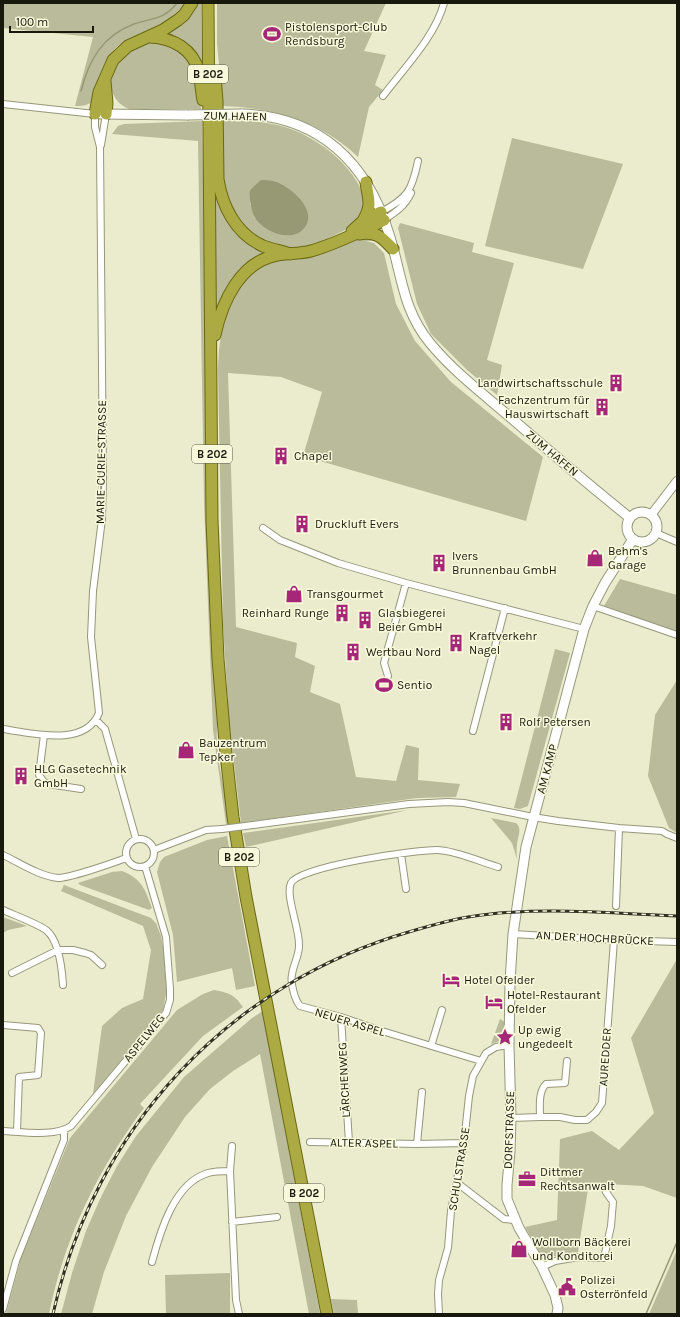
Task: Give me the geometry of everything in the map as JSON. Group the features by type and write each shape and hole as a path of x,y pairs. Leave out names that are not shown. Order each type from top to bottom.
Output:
{"highway":[{"path":"101,114 97,98 113,60 128,46 163,30 178,20 184,15 192,3"},
{"name":"B 202","path":"208,3 214,603 220,692 233,818 246,897 327,1314"},
{"path":"208,22 213,39 217,101 218,179 222,198 231,217 246,235 261,245 290,254"},
{"path":"148,37 171,40 185,49 190,55 198,70 209,127"},
{"path":"363,221 370,203 366,182"},
{"path":"343,238 363,221 383,216"},
{"path":"211,378 214,339 218,319 234,288 248,270 262,260 278,255 310,251 354,234 383,216"},
{"path":"354,234 368,232 384,239 393,248"}],"main road":[{"name":"ZUM HAFEN","path":"101,114 242,114 272,116 301,126 316,133 330,143 348,159 366,182 383,216 393,248 404,294 411,313 423,335 444,360 630,518"},
{"path":"643,512 651,515 655,519 656,533 648,541 638,542 633,539 628,531 628,522 630,518 643,512"},
{"name":"AM KAMP","path":"512,934 524,860 533,817 584,629 593,606 605,583 633,539"},
{"name":"DORFSTRASSE","path":"512,934 510,1045 511,1118 510,1151 506,1185 507,1199 515,1220 542,1267 555,1295 558,1308 557,1314"}],"street":[{"path":"383,96 434,28 444,3"},
{"path":"3,104 101,114"},
{"name":"MARIE-CURIE-STRASSE","path":"100,147 95,124 101,114"},
{"name":"MARIE-CURIE-STRASSE","path":"96,720 99,713 91,637 93,591 102,519 103,478 101,114"},
{"path":"383,216 397,212 404,206 410,194 418,161"},
{"path":"651,515 677,480"},
{"path":"264,528 280,540 338,563 406,583 584,629"},
{"path":"656,533 677,542"},
{"path":"388,676 384,663 406,583"},
{"path":"593,606 653,628 677,635"},
{"path":"474,731 505,608"},
{"path":"3,729 44,735 69,735 84,730 96,720 105,729 136,839"},
{"path":"44,735 39,775 44,782 48,784 81,789"},
{"path":"154,850 206,830 428,802 464,804 533,817 619,828 662,831 677,838"},
{"path":"616,906 619,828"},
{"path":"136,839 144,839 148,841 154,850 153,858 145,866 137,867 126,858 126,848 131,841 136,839"},
{"path":"406,889 400,854 437,850 447,851 498,867"},
{"name":"NEUER ASPEL","path":"400,854 329,866 307,873 293,881 289,889 299,937 299,946 291,976 297,1002 300,1006 341,1017 481,1061"},
{"path":"3,855 39,873 58,878 70,876 126,858"},
{"name":"ASPELWEG","path":"64,1130 75,1123 163,1018 168,1007 170,989 166,937 145,866"},
{"path":"3,910 46,930 58,950 62,969 63,985"},
{"name":"AN DER HOCHBRÜCKE","path":"512,934 676,942"},
{"path":"676,942 677,934"},
{"name":"AUREDDER","path":"511,1118 560,1117 575,1120 587,1120 596,1112 602,1103 614,940"},
{"path":"12,973 58,950 85,952 91,955 102,965"},
{"path":"431,1046 442,1010"},
{"name":"LÄRCHENWEG","path":"341,1017 349,1142"},
{"path":"3,1025 38,1028 41,1033 38,1075 19,1077 17,1131"},
{"name":"SCHULSTRASSE","path":"439,1314 438,1294 440,1280 448,1248 456,1182 464,1144 469,1096 473,1076 486,1052 496,1047 510,1045"},
{"path":"540,1118 543,1087 546,1084 565,1083 567,1061"},
{"path":"418,1144 422,1092"},
{"path":"3,1131 54,1132 64,1130 64,1140 18,1255 3,1309"},
{"name":"ALTER ASPEL","path":"310,1142 464,1144"},
{"path":"232,1146 230,1171 232,1222 236,1300 239,1314"},
{"path":"152,1262 159,1238 171,1208 190,1182 208,1173 230,1171"},
{"path":"456,1182 504,1219 515,1220"},
{"path":"542,1267 555,1261 569,1258 604,1258 611,1226 613,1202 606,1192"},
{"path":"232,1222 277,1217"}],"shaded area":[{"path":"3,3 188,3 168,23 154,30 135,36 118,46 105,62 92,102 84,106 75,106 93,37 3,28"},
{"path":"197,3 201,3 202,64 166,36 167,32"},
{"path":"217,3 386,3 364,51 386,55 375,85 383,90 369,107 358,157 328,134 295,119 260,110 223,106 217,44"},
{"path":"154,42 170,44 191,61 200,92 201,109 129,109 116,100 112,91 111,82 116,65 129,52 137,47"},
{"path":"202,121 211,615 218,717 218,757 230,823 226,824 213,730 204,503 198,141 112,134 118,126 124,124"},
{"path":"222,121 262,122 285,127 308,137 331,152 350,171 362,192 364,208 357,222 327,239 309,246 291,249 274,246 260,240 246,229 236,216 227,200 222,179","holes":["284,186 302,202 308,217 255,219 250,203"]},
{"path":"512,138 623,164 583,269 485,246"},
{"path":"214,171 221,204 271,253 261,259 214,319"},
{"path":"261,180 280,183 287,187 300,199 308,213 308,220 305,227 300,232 293,235 279,234 265,228 255,218 251,207 250,191"},
{"path":"400,223 474,243 472,252 514,263 487,360 502,365 497,395 467,370 431,334 417,304 398,228"},
{"path":"363,237 375,238 374,241 366,241 374,243 384,253 396,304 415,341 451,382 543,457 526,521 303,456 322,392 281,377 228,373 236,627 297,643 295,657 315,666 310,692 340,704 356,777 396,781 406,745 419,748 418,780 460,784 456,797 417,798 241,823 229,720 223,625 218,372 224,322 228,308 235,294 245,281 257,270 272,261"},
{"path":"620,579 677,595 677,633 604,606"},
{"path":"555,649 570,653 528,806 520,809 514,808"},
{"path":"677,680 677,833 669,828 648,776 655,715"},
{"path":"408,810 246,847 243,833"},
{"path":"491,818 516,823 518,825 517,859 512,843"},
{"path":"227,836 255,986 236,990 232,968 177,982 173,935 157,872 160,862 164,857 207,840"},
{"path":"122,871 134,877 142,885 152,908 149,910 78,883 112,872"},
{"path":"64,885 151,918 156,923 161,936 164,952 167,989 163,1010 93,1094 102,1026 122,1008 143,999 151,950 143,926 61,891"},
{"path":"3,917 27,926 8,930 3,933"},
{"path":"677,959 677,1198 643,1186 589,1183 578,1252 543,1258 525,1227 557,1220 560,1139 592,1131 619,1150 654,1113 631,1038"},
{"path":"214,990 231,995 237,999 243,1007 203,1036 140,1104 144,1108 112,1155 85,1206 64,1259 49,1314 6,1314 21,1258 70,1138 177,1010 203,994"},
{"path":"263,1011 320,1314 309,1314 260,1054 233,1071 210,1089 185,1117 152,1167 126,1216 104,1272 92,1314 61,1314 72,1273 86,1231 117,1166 136,1136 184,1077 252,1018"},
{"path":"500,1019 508,1024 508,1038 491,1044"},
{"path":"677,1250 677,1314 649,1314"},
{"path":"230,1273 230,1313 166,1314 165,1275"},
{"path":"331,1299 357,1300 358,1314 334,1314"}],"waterway":[{"path":"81,91 88,69 98,50 105,42 123,29 134,24 162,16 172,9 177,3"},
{"path":"646,1314 677,1242"}],"railway":[{"path":"53,1314 73,1246 101,1183 137,1125 179,1072 229,1026 284,987 345,955 412,931 461,918 494,914 546,911 677,916"}],"place":[{"name":"Pistolensport-Club Rendsburg","path":"272,34"},
{"name":"Landwirtschaftsschule","path":"616,383"},
{"name":"Fachzentrum für Hauswirtschaft","path":"602,407"},
{"name":"Chapel","path":"281,456"},
{"name":"Druckluft Evers","path":"302,524"},
{"name":"Behm's Garage","path":"595,558"},
{"name":"Ivers Brunnenbau GmbH","path":"439,563"},
{"name":"Transgourmet","path":"294,594"},
{"name":"Reinhard Runge","path":"342,613"},
{"name":"Glasbiegerei Beier GmbH","path":"365,620"},
{"name":"Kraftverkehr Nagel","path":"456,643"},
{"name":"Wertbau Nord","path":"353,652"},
{"name":"Sentio","path":"384,685"},
{"name":"Rolf Petersen","path":"506,722"},
{"name":"Bauzentrum Tepker","path":"186,750"},
{"name":"HLG Gasetechnik GmbH","path":"21,776"},
{"name":"Hotel Ofelder","path":"451,980"},
{"name":"Hotel-Restaurant Ofelder","path":"494,1002"},
{"name":"Up ewig ungedeelt","path":"505,1037"},
{"name":"Dittmer Rechtsanwalt","path":"527,1179"},
{"name":"Wollborn Bäckerei und Konditorei","path":"519,1249"},
{"name":"Polizei Osterrönfeld","path":"567,1287"}]}
